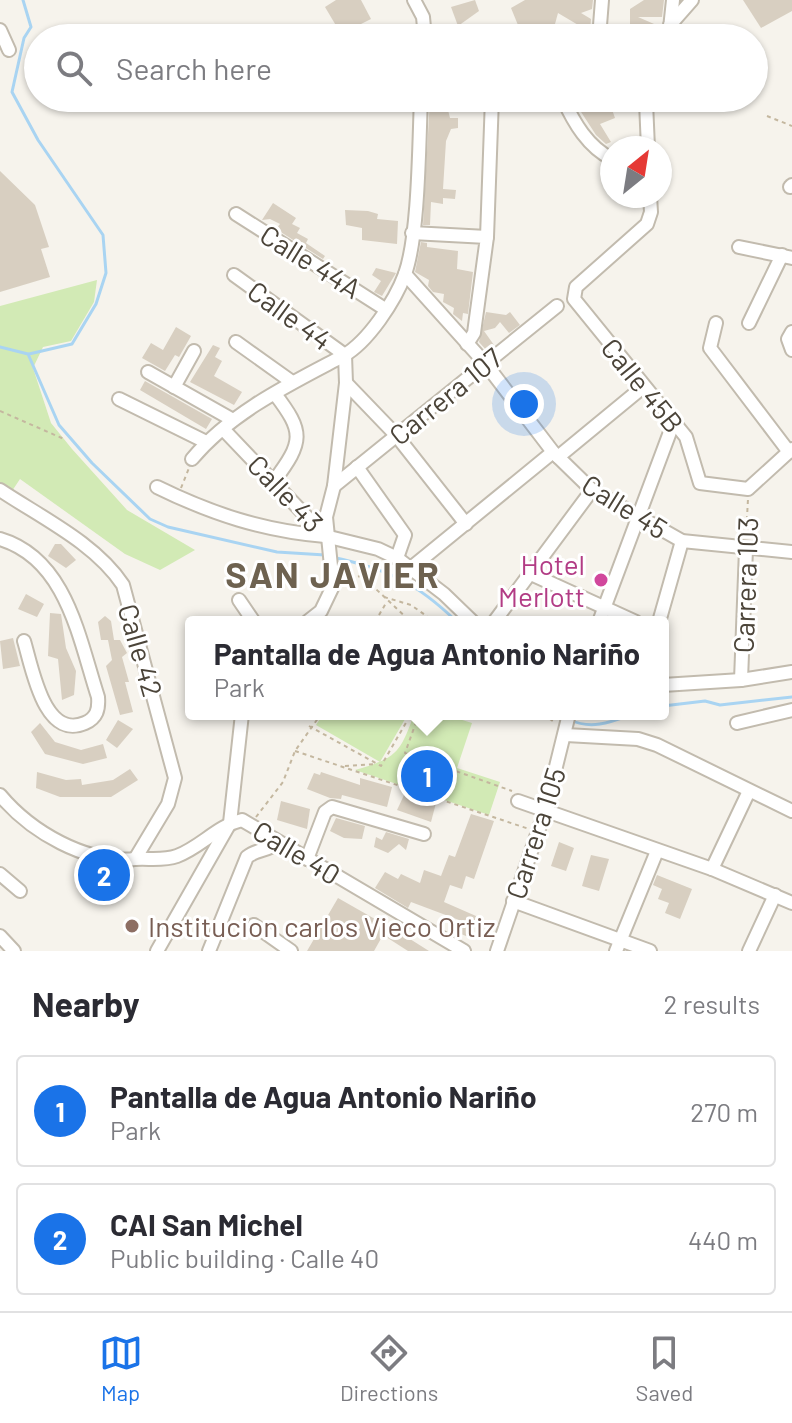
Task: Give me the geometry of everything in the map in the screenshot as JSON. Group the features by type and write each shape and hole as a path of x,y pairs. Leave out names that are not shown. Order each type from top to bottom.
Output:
{"street":[{"path":"414,0 424,24"},
{"path":"600,24 602,0"},
{"path":"671,24 673,0"},
{"path":"676,24 692,0"},
{"path":"0,30 9,50"},
{"path":"192,459 206,442 228,425 292,382 340,357 385,309 405,274 412,233 420,112"},
{"path":"467,344 477,312 487,237 491,112"},
{"path":"569,112 600,152"},
{"path":"646,112 647,136"},
{"name":"Calle 45B","path":"651,208 647,224 573,293 643,387 686,437 700,483 748,489"},
{"name":"Calle 44A","path":"236,214 385,309"},
{"path":"412,233 487,237"},
{"path":"739,247 787,256 749,323"},
{"name":"Calle 45","path":"405,274 485,363 555,454 592,490 682,541 792,552"},
{"name":"Calle 44","path":"234,275 340,357"},
{"name":"Carrera 107","path":"334,486 557,306"},
{"path":"716,323 710,348 791,450 748,489"},
{"path":"236,342 292,382"},
{"path":"174,387 194,351"},
{"path":"313,616 329,599 333,579 332,558 325,536 346,383 340,357"},
{"name":"Calle 43","path":"148,372 228,425 325,536 378,549 397,558 466,616"},
{"name":"Calle 44","path":"346,383 396,435 466,524"},
{"path":"411,568 643,387"},
{"path":"274,481 299,434 297,424 275,394"},
{"path":"119,399 206,442"},
{"path":"601,616 673,424"},
{"path":"357,467 405,535 397,558"},
{"path":"157,487 267,530 325,536"},
{"name":"Calle 42","path":"0,490 95,553 111,566 123,585 175,778 168,804 135,859"},
{"path":"499,616 592,490"},
{"path":"0,539 17,545 62,590 98,697 99,709 92,720 80,725 66,724 52,716 43,703 24,641"},
{"path":"661,616 682,541"},
{"name":"Carrera 103","path":"741,680 746,549"},
{"path":"531,574 623,616"},
{"path":"239,600 250,616"},
{"path":"669,685 741,680 792,672"},
{"path":"737,723 792,710"},
{"path":"157,951 230,823 241,720"},
{"name":"Carrera 105","path":"497,951 545,811 568,720"},
{"path":"566,735 638,739 792,811"},
{"path":"712,869 749,791"},
{"name":"Calle 40","path":"0,795 15,812 75,850 122,862 175,857 230,823 242,820 251,823 277,843 449,947 464,951"},
{"path":"518,797 545,811 712,869 792,903"},
{"path":"307,859 325,812 332,807 424,834"},
{"path":"209,951 247,857 254,852 270,849 277,843"},
{"path":"619,946 657,851"},
{"path":"0,874 20,891"},
{"path":"749,951 775,895"},
{"path":"513,901 619,946 650,951"},
{"path":"254,925 291,951"},
{"path":"0,936 14,951"}],"path":[{"path":"767,116 792,126"},
{"path":"0,411 64,439"},
{"path":"178,497 192,459"},
{"name":"Carrera 103","path":"746,549 748,489"},
{"path":"333,579 362,576 404,616"},
{"path":"383,596 411,605 427,616"},
{"path":"379,616 387,602"},
{"path":"251,823 283,782 295,751 315,720"},
{"path":"344,766 381,766 408,720"},
{"path":"417,720 405,753 518,797"},
{"path":"309,726 377,764"},
{"path":"295,751 538,831"}],"green space":[{"path":"97,280 94,302 71,341 43,347 33,368 51,423 72,449 127,510 195,550 160,570 125,554 20,479 12,491 0,483 0,306"},
{"path":"319,720 404,720 380,762 316,725"},
{"path":"412,720 462,720 472,723 457,768 500,782 489,815 355,770 388,758 405,738"}],"building":[{"path":"336,0 361,0 371,19 361,24 335,24 325,7"},
{"path":"475,0 479,11 457,24 451,7"},
{"path":"525,0 593,0 592,9 581,13 591,19 591,24 577,24 558,13 555,24 518,24 511,8"},
{"path":"644,0 664,0 662,17 638,17 654,24 630,24 630,9"},
{"path":"743,0 792,0 792,11 768,24 758,24"},
{"path":"429,112 448,112 450,118 458,118 458,128 451,129 446,141 443,189 456,190 455,199 443,198 443,204 431,202 430,225 423,225"},
{"path":"581,112 613,112 615,118 600,124 607,136 600,136 600,139"},
{"path":"0,171 35,205 49,247 41,249 50,277 0,292"},
{"path":"273,203 296,218 292,224 300,228 297,233 325,256 323,259 276,229 280,224 270,219 262,220"},
{"path":"345,210 368,211 378,214 377,219 398,221 397,244 362,240 362,228 346,225"},
{"path":"421,242 427,243 427,247 458,251 457,269 473,272 468,314 463,313 462,321 453,314 454,308 443,302 444,294 433,292 428,286 429,280 415,272"},
{"path":"376,268 396,273 382,296 374,292 381,281 372,275"},
{"path":"486,312 506,315 510,312 520,325 509,333 500,322 495,328 484,331 494,345 487,351 479,342"},
{"path":"176,327 191,336 179,357 175,355 165,371 142,358 151,343 163,350"},
{"path":"213,345 220,348 215,357 222,361 214,376 242,392 234,405 190,382"},
{"path":"145,381 212,419 206,429 140,390"},
{"path":"55,544 61,544 76,560 66,568 48,556"},
{"path":"26,594 44,604 37,617 18,609"},
{"path":"50,613 61,614 66,648 76,671 74,695 62,700 58,659 48,656"},
{"path":"105,616 111,621 114,640 120,640 127,653 122,657 133,712 120,715 106,666 112,660 108,640 101,640 98,622"},
{"path":"13,638 20,666 3,669 0,641"},
{"path":"118,720 133,729 117,748 106,740"},
{"path":"40,723 55,742 81,750 103,744 107,758 83,764 45,754 31,732"},
{"path":"130,769 138,780 111,797 60,797 36,788 37,772 66,780 81,779 82,785 113,780"},
{"path":"321,772 360,785 360,778 392,787 387,807 342,795 341,799 330,798 307,789 314,773 320,775"},
{"path":"405,793 436,803 431,822 397,810"},
{"path":"281,801 310,809 307,829 277,820"},
{"path":"471,814 494,821 474,879 466,876 462,889 450,885 444,902 476,916 471,938 456,932 459,920 411,902 408,908 375,888 385,872 398,879 401,874 420,883 424,870 441,876 449,855 455,857"},
{"path":"336,818 365,826 362,839 344,838 330,831"},
{"path":"386,832 409,839 406,850 399,844 388,853 374,847 376,837 382,840"},
{"path":"559,842 574,848 566,871 551,866"},
{"path":"591,855 609,859 599,891 582,886"},
{"path":"657,875 692,889 680,919 665,913 669,903 658,899 662,889 653,885"},
{"path":"338,898 429,951 408,951 383,935 374,951 307,951"}],"waterway":[{"path":"23,0 30,24"},
{"path":"24,38 12,92 38,140 103,235 106,273 96,304 72,344 29,354"},
{"path":"0,347 28,354 59,425 92,463 150,519 168,527 277,552 325,555"},
{"path":"332,557 400,579 451,616"},
{"path":"669,705 705,701 720,705 792,697"},
{"path":"570,720 594,725 615,720"}],"place":[{"name":"Hotel Merlott","path":"601,580"},
{"name":"Pantalla de Agua Antonio Nariño","path":"427,776"},
{"name":"CAI San Michel","path":"104,875"},
{"name":"Institucion carlos Vieco Ortiz","path":"132,926"}],"district":[{"name":"SAN JAVIER","path":"333,573"}]}
